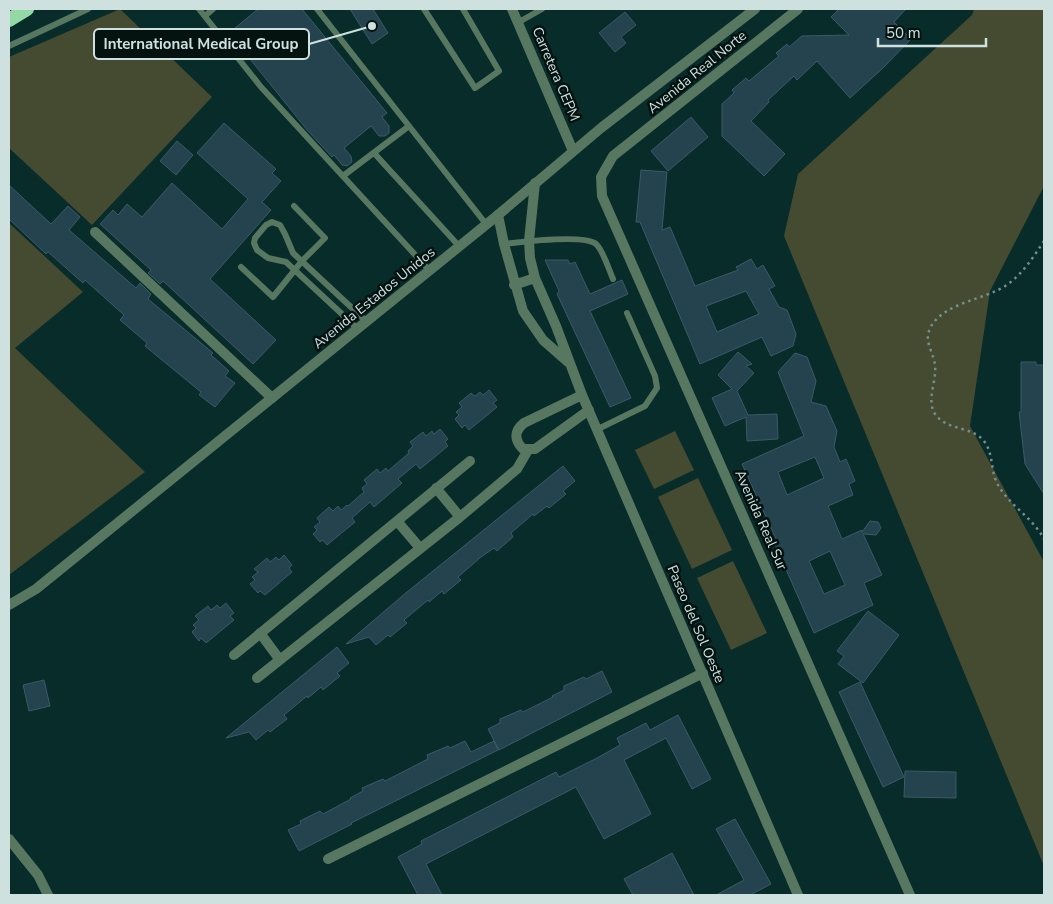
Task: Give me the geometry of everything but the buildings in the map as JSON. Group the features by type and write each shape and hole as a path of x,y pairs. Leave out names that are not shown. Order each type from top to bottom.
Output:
{"highway":[{"path":"9,20 27,9"}],"street":[{"name":"Carretera CEPM","path":"512,9 573,151"},
{"name":"Avenida Estados Unidos","path":"9,605 36,589 430,271 573,151 755,9"},
{"name":"Avenida Real Norte","path":"613,156 798,9"},
{"name":"Avenida Real Sur","path":"613,156 601,177 602,196 910,895"},
{"name":"Paseo del Sol Oeste","path":"535,183 529,241 530,258 535,278 556,326 582,395 798,895"},
{"name":"Paseo del Sol Oeste","path":"498,215 514,285 523,311 543,340 569,363"},
{"path":"95,232 272,398"},
{"path":"514,285 535,278"},
{"path":"582,395 528,419 518,427 516,434 518,444 523,449 535,448 589,410"},
{"path":"258,678 460,517 517,469 528,450"},
{"path":"234,654 470,461"},
{"path":"436,488 460,517"},
{"path":"396,521 420,548"},
{"path":"260,633 280,660"},
{"path":"328,859 703,673"},
{"path":"9,840 38,875 48,895"}],"lane":[{"path":"9,46 88,9"},
{"path":"199,9 262,87 430,271"},
{"path":"205,16 213,9"},
{"path":"317,9 486,224"},
{"path":"424,9 475,88 499,71 463,9"},
{"path":"519,22 542,9"},
{"path":"343,176 409,126"},
{"path":"374,153 459,246"},
{"path":"241,267 273,297 302,261 325,238 294,206"},
{"path":"358,329 286,262 268,258 257,250 254,243 266,225 272,222 280,225 293,253 367,322"},
{"path":"504,244 529,241 590,240 598,246 613,279"},
{"path":"598,429 645,406 657,388 655,376 627,313"}],"path":[{"path":"1044,240 1027,266 1011,282 999,290 952,308 941,315 929,331 928,340 936,367 932,399 932,408 936,415 943,422 976,435 983,440 988,448 993,473 998,484 1003,492 1039,529 1044,539"}],"green space":[{"path":"120,9 212,97 92,225 9,148 9,57"},
{"path":"974,9 1044,9 1044,186 990,291 970,426 1044,562 1044,866 784,236 798,174 972,15"},
{"path":"9,223 83,292 15,348 145,472 9,575"},
{"path":"675,431 694,470 654,489 635,450"},
{"path":"698,478 732,550 692,569 658,497"},
{"path":"733,561 767,633 731,650 697,578"}],"place":[{"name":"International Medical Group","path":"372,26"}]}
